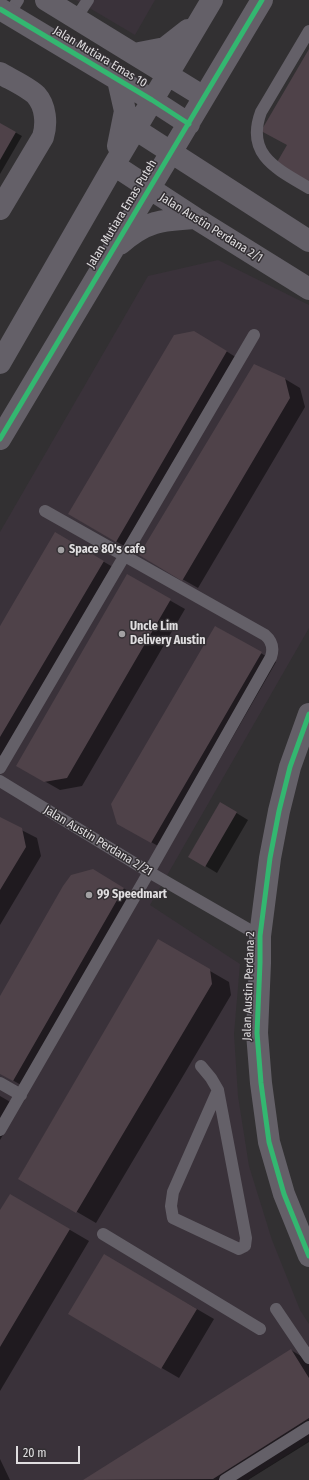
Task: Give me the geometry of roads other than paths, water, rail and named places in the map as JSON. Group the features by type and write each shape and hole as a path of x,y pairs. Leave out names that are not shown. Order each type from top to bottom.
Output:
{"street":[{"name":"Jalan Mutiara Emas 10","path":"46,0 204,97"},
{"name":"Jalan Mutiara Emas Puteh","path":"0,439 262,0"},
{"name":"Jalan Mutiara Emas 10","path":"9,8 118,80 189,124"},
{"path":"134,54 165,48 182,35 208,8"},
{"path":"0,363 135,129 208,8"},
{"path":"0,73 34,94 43,108 45,119 42,137 0,209"},
{"path":"114,165 125,110 118,80"},
{"path":"189,124 193,147 212,179"},
{"path":"135,129 309,241"},
{"name":"Jalan Austin Perdana 2/1","path":"114,165 195,218 309,289"},
{"path":"111,252 132,233 151,223 195,218"},
{"name":"Jalan Austin Perdana 2","path":"309,714 290,767 279,810 270,858 260,936 257,1033 260,1084 269,1142 284,1194 309,1256"}],"lane":[{"path":"76,18 88,0"},
{"path":"309,31 261,112 257,123 256,135 258,147 265,158 275,168 309,188"},
{"path":"0,768 254,335"},
{"path":"0,1130 149,872 273,651 270,639 265,635 45,511"},
{"name":"Jalan Austin Perdana 2/21","path":"0,781 149,872 260,936"},
{"path":"201,1066 211,1078 218,1090 246,1238 245,1246 239,1249 173,1218 171,1206 172,1192 218,1090"},
{"path":"0,1083 20,1095"},
{"path":"103,1234 260,1329"},
{"path":"276,1309 309,1358"},
{"path":"225,1480 309,1427"}],"place":[{"name":"Space 80's cafe","path":"61,550"},
{"name":"Uncle Lim Delivery Austin","path":"122,634"},
{"name":"99 Speedmart","path":"89,895"}]}
